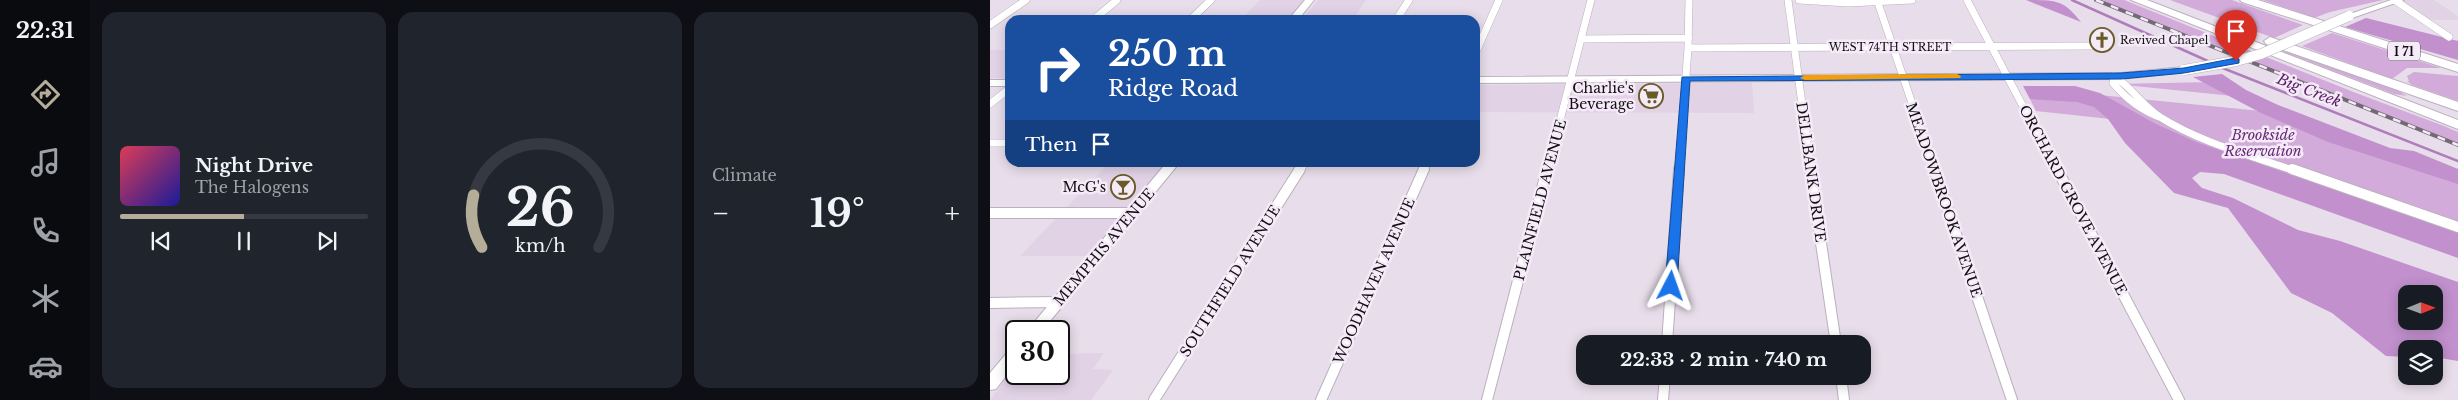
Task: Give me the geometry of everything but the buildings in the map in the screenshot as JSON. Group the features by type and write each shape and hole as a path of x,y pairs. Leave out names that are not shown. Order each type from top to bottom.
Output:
{"highway":[{"path":"2137,0 2458,125"},
{"path":"2160,0 2458,107"},
{"name":"I 71","path":"2246,0 2350,35 2458,66"}],"main road":[{"path":"1297,15 1310,0"},
{"path":"1480,80 2114,76 2184,70 2236,61 2261,54 2349,16 2398,0"},
{"path":"990,83 1005,83"},
{"name":"MEMPHIS AVENUE","path":"1043,320 1170,167"},
{"path":"990,384 1005,366"}],"street":[{"path":"990,25 1026,0"},
{"path":"1099,15 1117,0"},
{"path":"1195,15 1211,0"},
{"path":"1399,15 1409,0"},
{"path":"1480,43 1499,0"},
{"name":"PLAINFIELD AVENUE","path":"1487,400 1591,0"},
{"path":"1668,335 1689,38 1689,0"},
{"name":"DELLBANK DRIVE","path":"1788,0 1797,78 1835,335"},
{"path":"1799,0 1912,0"},
{"name":"ORCHARD GROVE AVENUE","path":"1967,0 2179,400"},
{"path":"2398,0 2449,37"},
{"name":"MEADOWBROOK AVENUE","path":"1878,1 2012,400"},
{"path":"1582,39 1689,38"},
{"name":"WEST 74TH STREET","path":"1688,48 2092,46"},
{"path":"2114,76 2113,83 2141,111 2162,118 2196,136 2458,227"},
{"path":"990,104 1005,92"},
{"path":"990,143 1005,143"},
{"name":"SOUTHFIELD AVENUE","path":"1154,400 1302,167"},
{"name":"WOODHAVEN AVENUE","path":"1321,400 1425,167"},
{"path":"990,213 1133,213"},
{"path":"990,303 1059,302"},
{"path":"1663,400 1664,385"},
{"path":"1842,385 1844,400"}],"shaded area":[{"path":"1260,0 1305,0 1292,15 1246,15"},
{"path":"1318,0 1366,0 1356,15 1306,15"},
{"path":"2026,0 2045,0 2064,5 2081,22"},
{"path":"2400,0 2434,0 2458,16 2458,20 2425,20"},
{"path":"2366,18 2458,41 2458,60 2345,27"},
{"path":"990,50 1005,50 1005,78 990,78"},
{"path":"2222,74 2246,90 2278,105 2390,148 2414,151 2458,169 2458,184 2328,142 2261,113 2193,77"},
{"path":"1752,83 1754,113 1480,112 1480,85"},
{"path":"2023,86 2075,86 2100,93 2156,124 2196,142 2458,232 2458,258 2224,174 2200,172 2192,178 2202,188 2233,198 2298,230 2340,241 2458,282 2458,361 2443,358 2443,340 2398,340 2398,357 2386,356 2332,313 2291,293 2228,208 2174,193 2125,143 2108,119 2094,107 2077,102 2030,99"},
{"path":"1105,167 1164,167 1087,256 1020,256"},
{"path":"1104,353 1093,369 1113,370 1091,400 990,400 1005,380 1005,385 1070,385 1070,354"}],"green space":[{"path":"2100,0 2124,0 2356,93 2444,126 2458,132 2458,143"},
{"path":"2170,0 2232,0 2303,25 2274,38"},
{"path":"2263,0 2383,0 2330,12 2314,18"},
{"path":"2332,33 2441,68 2407,68 2392,79 2302,46"},
{"path":"2290,51 2397,90 2407,96 2394,94 2285,52"},
{"path":"2414,72 2458,76 2458,101 2412,85 2407,81 2409,81 2407,76"},
{"name":"Brookside Reservation","path":"2213,82 2243,97 2115,84"},
{"name":"Brookside Reservation","path":"2025,89 2271,112 2458,180 2458,244 2138,122 2036,111"}],"waterway":[{"name":"Big Creek","path":"2072,0 2210,62"},
{"name":"Big Creek","path":"2220,67 2458,161"}],"railway":[{"path":"2096,0 2458,145"}],"slow traffic":[{"path":"1805,78 1957,76"}],"place":[{"name":"Revived Chapel","path":"2102,40"},
{"name":"Charlie's Beverage","path":"1651,96"},
{"name":"McG's","path":"1123,187"}],"route":[{"path":"1671,286 1686,79 2121,76 2159,74 2204,68 2236,61"}]}
